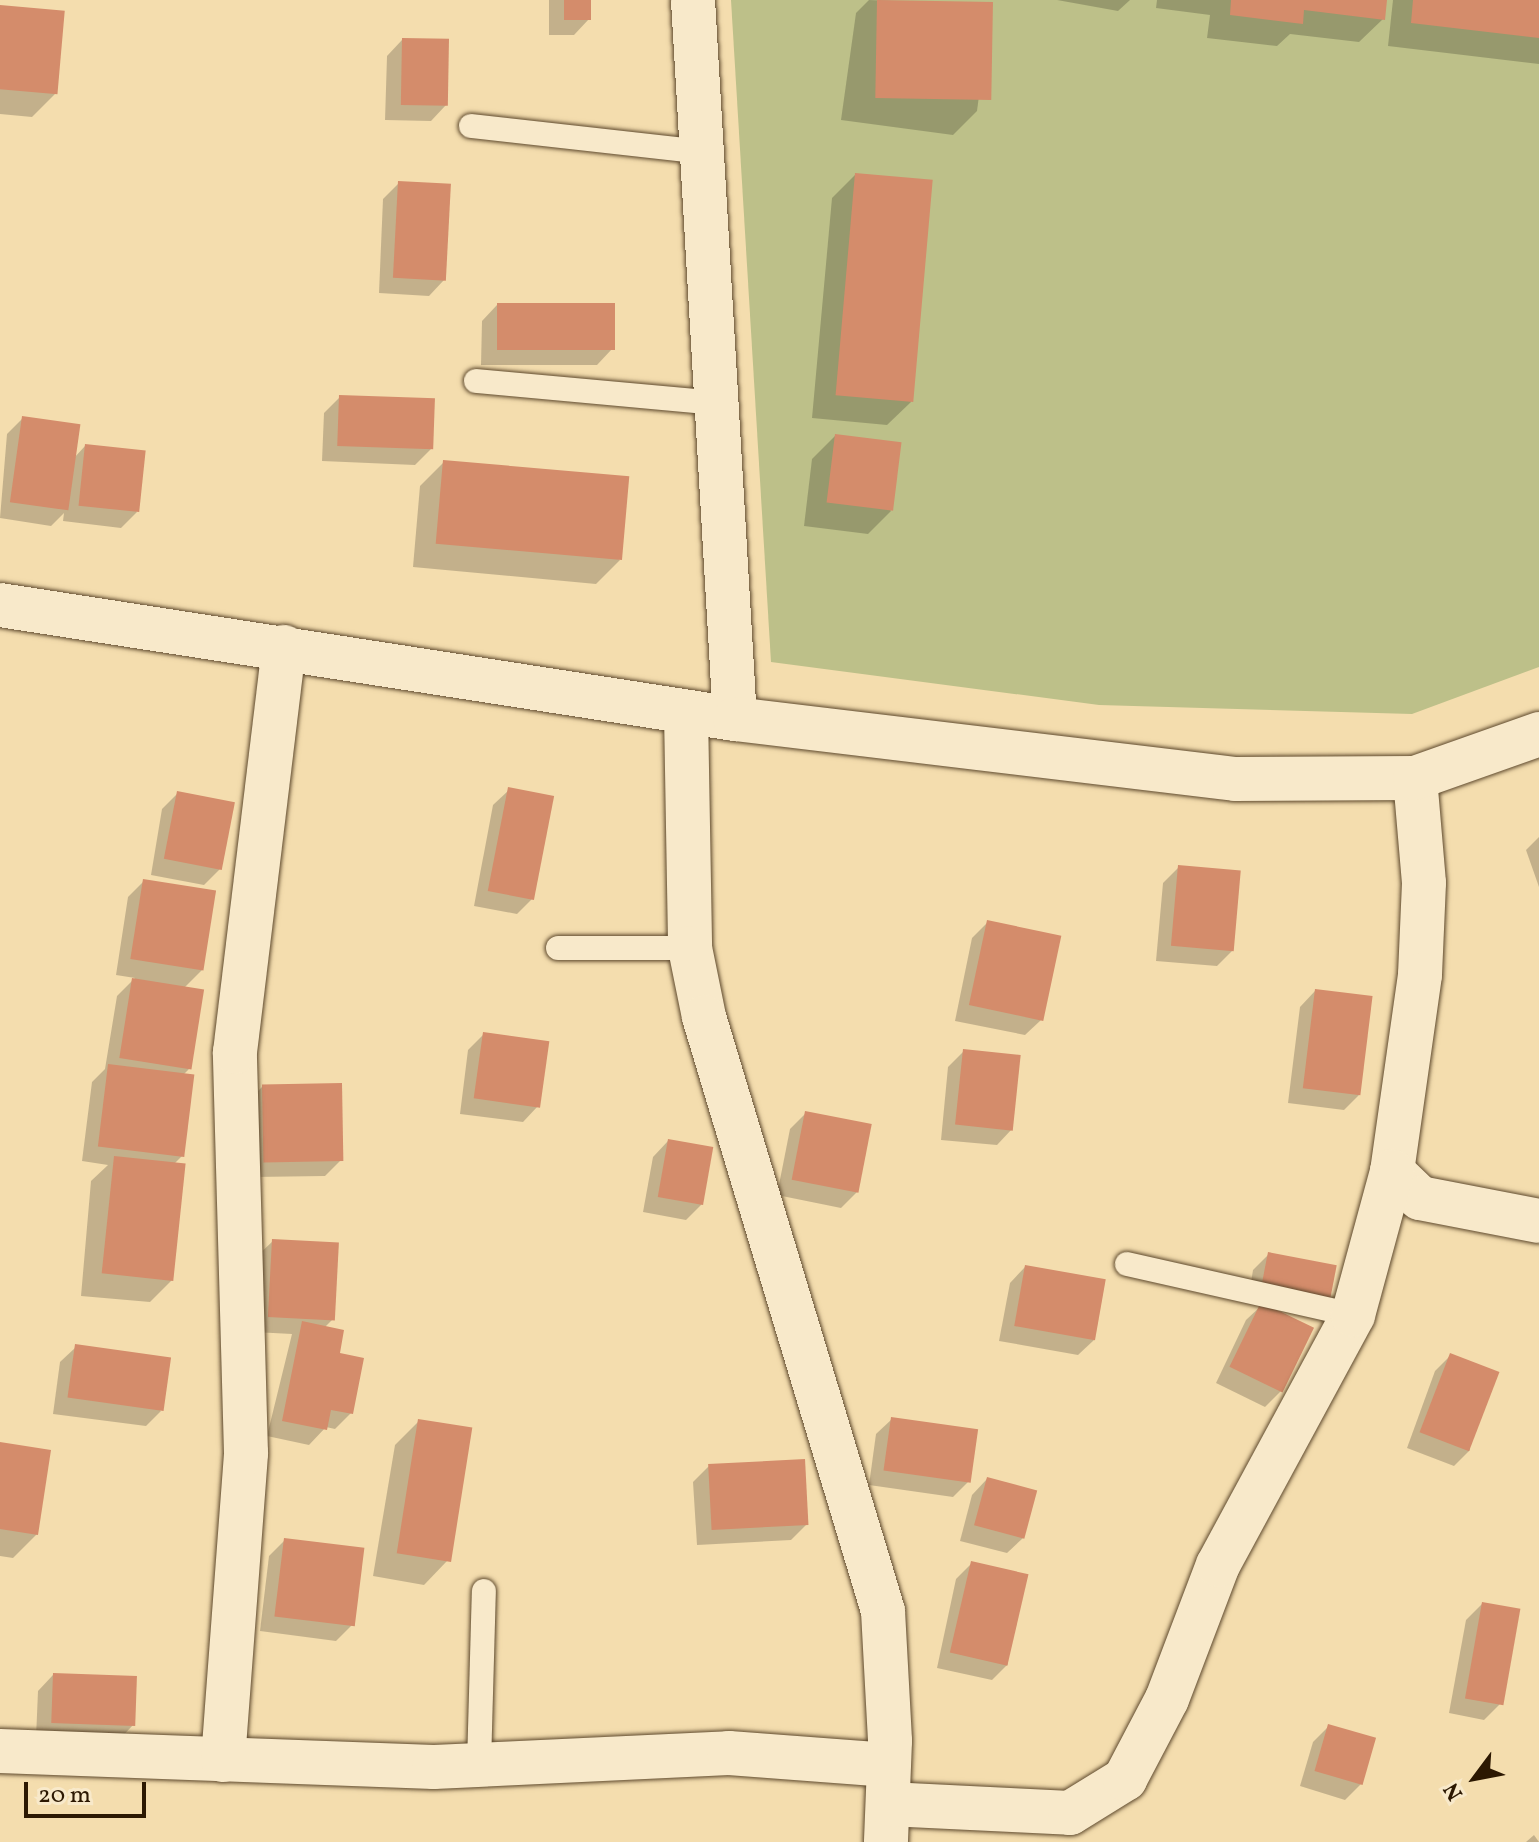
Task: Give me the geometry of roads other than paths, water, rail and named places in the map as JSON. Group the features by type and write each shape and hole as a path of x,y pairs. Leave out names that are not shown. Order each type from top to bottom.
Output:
{"street":[{"path":"693,0 735,719"},
{"path":"0,605 735,719 1235,779 1415,778 1539,734"},
{"path":"223,1760 246,1453 235,1052 284,647"},
{"path":"686,712 690,948 704,1017 883,1611 888,1804"},
{"path":"0,1751 223,1760 479,1765 729,1753 888,1804 1070,1813 1125,1779 1167,1699 1218,1565 1353,1315 1392,1171 1420,975 1424,883 1415,778"},
{"path":"1392,1171 1420,1198 1539,1221"}],"lane":[{"path":"471,126 702,152"},
{"path":"476,381 716,403"},
{"path":"558,948 690,948"},
{"path":"1127,1264 1353,1315"},
{"path":"479,1765 484,1591"}]}
